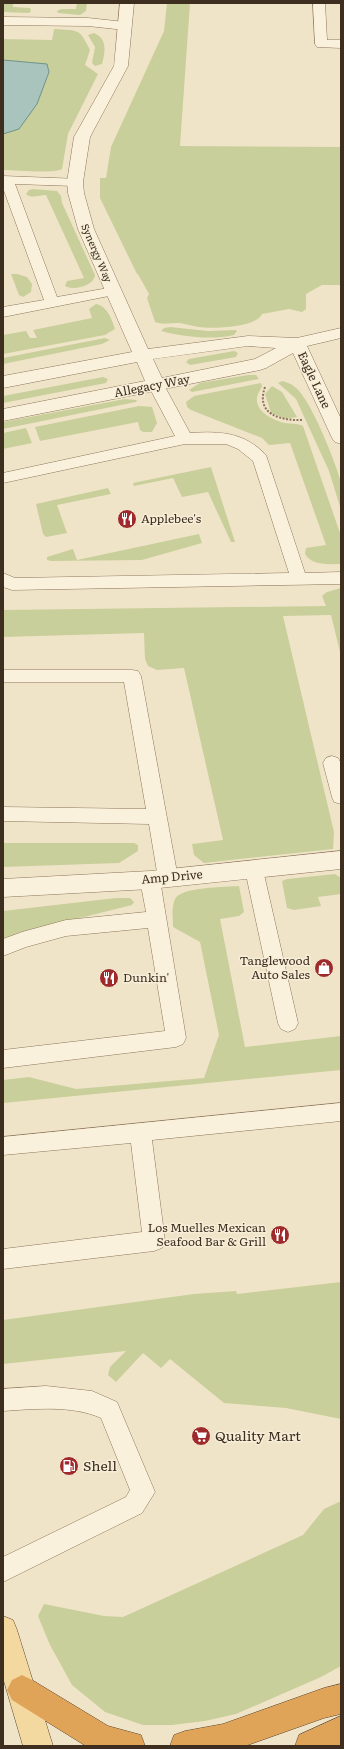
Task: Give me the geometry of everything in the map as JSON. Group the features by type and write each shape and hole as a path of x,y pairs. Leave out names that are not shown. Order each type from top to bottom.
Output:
{"highway":[{"path":"22,1690 102,1739 130,1746"},
{"path":"184,1746 222,1739 324,1703 341,1699"},
{"path":"310,1746 341,1731"}],"main road":[{"path":"3,1630 38,1746"}],"street":[{"name":"Synergy Way","path":"127,3 121,66 82,137 75,182 76,193 86,229 144,355 156,385"},
{"name":"Allegacy Way","path":"3,382 144,355 248,341 297,343 341,333"},
{"name":"Allegacy Way","path":"3,415 260,364 297,343"},
{"name":"Eagle Lane","path":"297,343 341,438"},
{"name":"Amp Drive","path":"3,888 159,879 341,860"}],"lane":[{"path":"319,3 321,44 341,44"},
{"path":"3,21 88,22 125,26"},
{"path":"52,303 5,180 75,182"},
{"path":"3,312 114,291"},
{"path":"156,385 185,439"},
{"path":"3,478 185,439 218,437 240,444 254,451 260,460 299,580"},
{"path":"3,579 12,584 299,580 341,578"},
{"path":"3,676 132,676 157,817 159,879 156,919 176,1038 3,1059"},
{"path":"332,763 341,797"},
{"path":"3,814 157,817"},
{"path":"254,870 288,1023"},
{"path":"3,948 22,940 66,928 156,919"},
{"path":"3,1146 341,1112"},
{"path":"3,1259 154,1241 140,1132"},
{"path":"3,1400 53,1398 92,1402 109,1410 143,1492 134,1504 3,1570"}],"path":[{"path":"267,383 262,395 268,412 277,419 304,420"}],"green space":[{"path":"3,3 13,3 13,7 30,8 31,11 29,13 3,12"},
{"path":"77,3 87,3 86,11 80,15 58,13 57,11 61,9 76,9"},
{"path":"167,3 190,3 180,146 341,147 341,285 322,285 306,294 306,309 302,312 289,309 262,314 258,319 243,325 223,327 205,328 180,323 164,324 155,322 147,298 149,294 136,272 100,198 100,178 106,178 111,147 164,31"},
{"path":"54,29 73,30 83,37 90,50 85,65 98,74 68,134 62,169 42,172 3,170 3,39 52,40"},
{"path":"94,33 102,39 104,46 102,64 95,66 92,63 95,47 88,35"},
{"path":"29,190 57,191 61,196 62,203 95,275 94,279 87,285 78,288 65,286 67,281 84,278 46,195 33,197 26,194"},
{"path":"11,274 27,277 32,284 31,292 23,297 19,295"},
{"path":"96,304 100,305 106,310 111,317 115,329 105,335 3,354 3,335 26,331 30,338 37,338 33,330 92,318 89,309"},
{"path":"170,327 208,331 237,331 234,335 207,338 179,335 161,331 164,328"},
{"path":"105,338 110,340 102,344 3,364 3,358"},
{"path":"234,351 238,353 236,357 190,365 186,362 189,359"},
{"path":"256,375 259,379 192,392 189,390 200,383"},
{"path":"103,377 108,379 106,383 3,403 3,396"},
{"path":"282,381 293,385 296,388 309,405 316,418 341,482 341,510 329,471 296,399 278,383"},
{"path":"261,383 262,386 257,397 257,402 262,411 280,422 303,426 341,536 341,564 326,564 312,561 305,554 306,548 326,545 290,443 269,445 262,438 191,410 187,407 186,402 194,396"},
{"path":"272,386 282,392 297,417 286,419 271,413 265,394"},
{"path":"125,399 137,400 136,402 3,429 3,422"},
{"path":"139,406 152,407 157,423 152,432 143,432 140,430 138,422 40,441 35,427"},
{"path":"26,428 32,443 3,449 3,433"},
{"path":"211,467 235,542 231,542 208,492 182,497 173,478 134,486 133,483"},
{"path":"108,488 111,494 57,505 67,533 46,537 43,534 36,504"},
{"path":"199,534 202,543 142,560 51,561 47,560 47,557 73,549 77,560"},
{"path":"341,588 341,656 331,615 283,616 334,832 333,849 204,863 194,855 192,844 223,840 184,668 157,670 148,666 145,659 144,633 3,637 3,610 326,606 322,596 327,592"},
{"path":"3,843 134,843 138,845 138,851 119,863 3,867"},
{"path":"335,874 341,878 341,894 318,897 321,906 294,910 287,908 282,881 287,879"},
{"path":"239,886 244,912 239,916 220,919 245,1047 341,1036 341,1070 3,1103 3,1080 29,1077 76,1089 204,1078 219,1035 200,942 173,927 173,906 175,899 185,892 204,888"},
{"path":"116,898 130,898 134,902 132,905 32,930 3,940 3,911"},
{"path":"341,1282 341,1419 286,1408 224,1403 170,1359 161,1368 143,1353 116,1382 108,1375 110,1367 126,1351 3,1364 3,1320 194,1294 236,1291 237,1294"},
{"path":"341,1501 341,1666 321,1677 236,1714 205,1721 172,1725 143,1725 105,1712 72,1685 50,1645 38,1616 44,1604 104,1616 123,1617 303,1535 324,1509"}],"water":[{"path":"3,60 47,64 49,72 37,104 19,129 3,134"}],"place":[{"name":"Applebee's","path":"127,519"},
{"name":"Tanglewood Auto Sales","path":"324,968"},
{"name":"Dunkin'","path":"109,978"},
{"name":"Los Muelles Mexican Seafood Bar & Grill","path":"280,1235"},
{"name":"Quality Mart","path":"201,1436"},
{"name":"Shell","path":"69,1466"}]}
